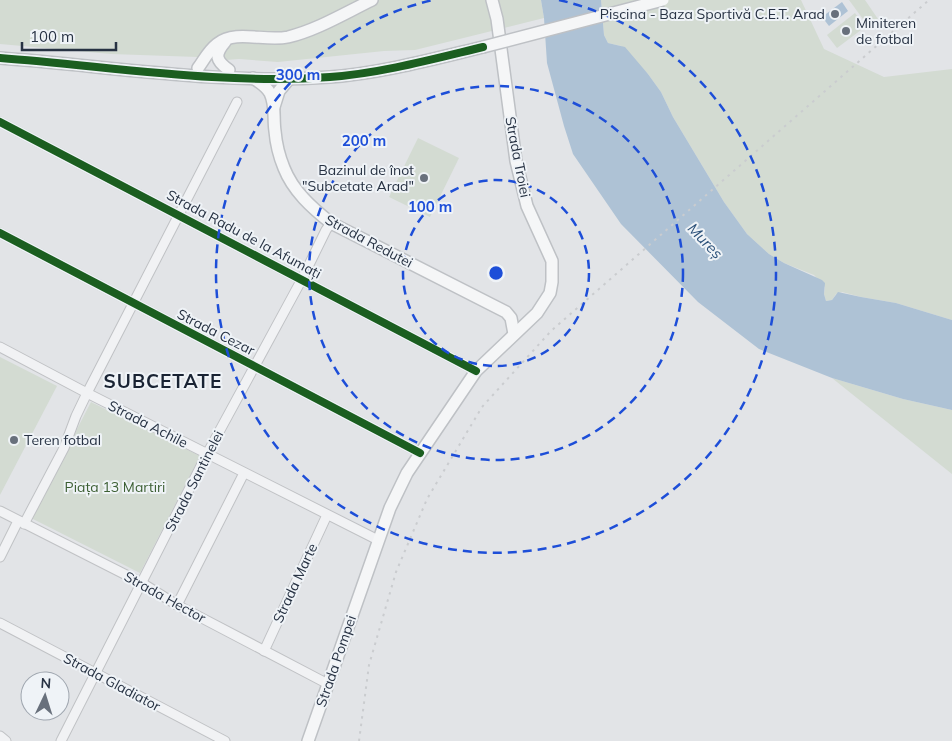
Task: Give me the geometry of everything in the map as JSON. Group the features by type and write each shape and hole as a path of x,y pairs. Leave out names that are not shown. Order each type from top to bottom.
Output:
{"main road":[{"path":"198,68 208,52 218,43 229,38 243,36 272,39 287,37 300,33 372,0"},
{"name":"Strada Troiei","path":"365,580 397,492 420,453 476,371 536,313 550,293 553,270 552,261 527,206 520,183 497,19 492,0"},
{"path":"0,58 193,75 289,79 331,77 417,63 638,0"},
{"path":"0,51 256,72 315,71 360,66 482,44 664,0"},
{"path":"229,38 217,55 220,63 229,70"},
{"path":"253,78 269,92 274,107"},
{"path":"274,107 280,91 289,79"},
{"name":"Strada Redutei","path":"274,107 274,129 284,169 291,182 308,203 331,223 500,308 511,318 514,334"},
{"name":"Strada Pompei","path":"308,741 365,580"}],"street":[{"path":"0,557 64,448 87,393 237,102"},
{"name":"Strada Radu de la Afumați","path":"0,122 302,278 476,371"},
{"name":"Strada Santinelei","path":"61,741 207,454 331,223"},
{"name":"Strada Cezar","path":"0,233 420,453"},
{"name":"Strada Achile","path":"0,347 378,540"},
{"path":"177,605 244,473"},
{"name":"Strada Hector","path":"0,511 142,583 177,605 328,684"},
{"name":"Strada Marte","path":"264,651 327,515"},
{"name":"Strada Gladiator","path":"0,623 225,741"},
{"path":"0,736 6,741"}],"green space":[{"path":"0,0 541,0 544,18 415,50 384,51 278,62 239,59 213,61 198,57 111,54 0,44"},
{"path":"601,0 801,0 824,49 884,77 952,69 952,320 896,303 842,292 836,294 832,300 826,301 825,287 814,275 784,263 769,254 747,234 724,202 673,117 661,92 648,74 621,46 608,43 604,35"},
{"path":"849,0 865,0 878,19 868,26"},
{"name":"Miniteren de fotbal","path":"855,13 865,27 837,48 827,35"},
{"name":"Bazinul de înot \"Subcetate Arad\"","path":"418,138 459,158 430,217 389,197"},
{"name":"Teren fotbal","path":"0,357 57,386 0,495"},
{"path":"832,378 903,399 952,410 952,474"},
{"name":"Piața 13 Martiri","path":"91,402 200,456 140,573 31,518"}],"water":[{"name":"Mureș","path":"541,0 601,0 604,35 608,43 625,47 648,74 661,92 673,117 724,202 747,234 769,254 822,280 825,283 824,294 826,301 832,300 838,292 896,303 952,320 952,410 903,399 832,378 759,349 698,302 621,224 573,154 547,63"},
{"name":"Piscina - Baza Sportivă C.E.T. Arad","path":"842,2 848,11 829,26 822,17"}],"railway":[{"path":"359,741 369,665 396,572 427,499 482,407 551,331 929,0"}],"cycle path":[{"path":"0,58 206,77 289,79 330,77 369,72 483,47"},
{"path":"0,122 476,371"},
{"path":"0,233 420,453"}],"place":[{"name":"Piscina - Baza Sportivă C.E.T. Arad","path":"835,14"},
{"name":"Miniteren de fotbal","path":"846,31"},
{"name":"Bazinul de înot \"Subcetate Arad\"","path":"424,178"},
{"name":"Teren fotbal","path":"14,440"}],"district":[{"name":"SUBCETATE","path":"163,381"}]}
